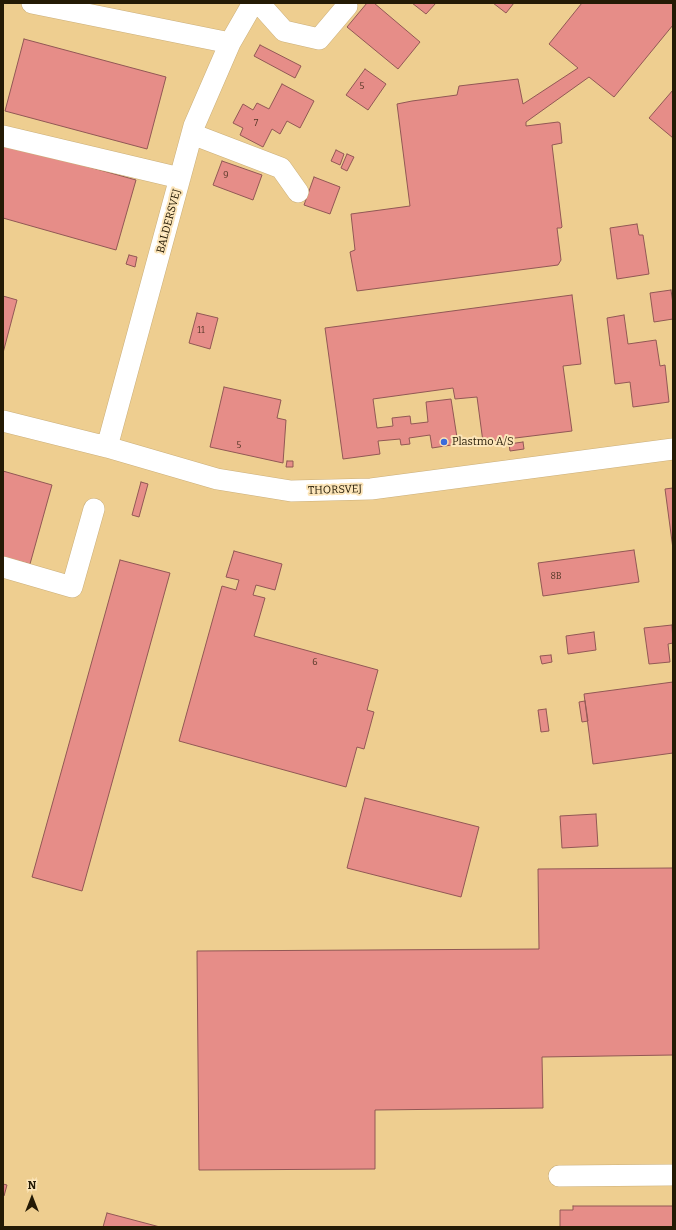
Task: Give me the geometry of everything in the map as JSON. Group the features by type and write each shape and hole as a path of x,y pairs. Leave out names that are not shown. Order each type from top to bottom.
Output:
{"street":[{"path":"32,3 230,43"},
{"name":"BALDERSVEJ","path":"107,447 194,126 230,43 253,3"},
{"path":"259,3 284,31 319,39 347,6"},
{"path":"192,134 281,168 298,192"},
{"path":"3,136 180,178"},
{"name":"THORSVEJ","path":"3,421 107,447 217,479 291,491 371,489 673,449"},
{"path":"3,566 72,587 94,509"},
{"path":"559,1176 673,1175"}],"shaded area":[{"path":"3,3 673,3 673,1227 3,1227"}],"building":[{"path":"367,3 374,3 420,42 398,69 347,27"},
{"path":"412,3 436,3 426,14"},
{"path":"493,3 514,3 506,13"},
{"path":"582,3 673,3 673,25 614,97 589,77 526,122 526,126 560,123 562,143 552,145 562,227 557,228 561,260 558,265 357,291 350,252 355,250 351,214 410,206 397,104 457,95 459,86 518,79 523,104 578,68 549,44"},
{"path":"24,39 166,77 147,149 5,111"},
{"path":"260,45 301,66 295,78 254,56"},
{"path":"365,69 386,84 368,110 346,95"},
{"path":"282,84 314,101 300,128 287,121 280,134 272,129 263,147 240,135 243,128 233,123 243,104 253,110 257,103 269,109"},
{"path":"673,90 673,138 649,118"},
{"path":"3,143 136,180 116,250 3,218"},
{"path":"336,150 344,154 340,165 331,161"},
{"path":"347,154 354,157 347,171 341,168"},
{"path":"222,161 262,175 253,200 213,185"},
{"path":"314,177 340,187 330,214 304,205"},
{"path":"637,224 639,235 643,235 649,274 617,279 610,228"},
{"path":"129,255 137,257 135,267 126,264"},
{"path":"671,290 673,319 654,322 650,293"},
{"path":"572,295 581,364 563,366 572,431 483,442 477,397 455,399 453,388 373,399 377,428 393,426 392,418 410,416 411,424 428,422 426,402 451,399 458,444 432,448 430,435 409,438 410,444 401,445 400,439 378,441 380,454 343,459 325,328"},
{"path":"3,296 17,300 3,353"},
{"path":"197,313 218,318 210,349 189,343"},
{"path":"624,315 628,344 656,340 660,366 665,365 669,402 633,407 630,382 615,384 607,318"},
{"path":"224,387 281,400 277,418 286,420 283,463 210,447"},
{"path":"523,442 524,449 510,451 509,444"},
{"path":"287,461 293,461 293,467 286,467"},
{"path":"3,471 52,485 30,564 3,557"},
{"path":"141,482 148,484 139,517 132,515"},
{"path":"673,488 673,549 665,489"},
{"path":"634,550 639,582 543,596 538,563"},
{"path":"234,551 282,564 275,590 256,585 253,595 265,598 254,636 378,670 367,710 374,712 364,749 357,747 346,787 179,741 222,586 236,590 239,580 226,577"},
{"path":"120,560 170,573 82,891 32,877"},
{"path":"672,625 673,643 668,644 670,662 649,664 644,628"},
{"path":"594,632 596,650 568,654 566,636"},
{"path":"551,655 552,662 542,664 540,656"},
{"path":"673,682 673,753 593,764 584,694"},
{"path":"585,701 588,721 582,722 579,702"},
{"path":"546,709 549,731 541,732 538,710"},
{"path":"365,798 479,827 461,897 347,868"},
{"path":"596,814 598,846 562,848 560,816"},
{"path":"673,868 673,1055 542,1057 543,1108 375,1110 375,1169 199,1170 197,951 539,949 538,869"},
{"path":"3,1184 7,1185 4,1196 3,1196"},
{"path":"573,1206 673,1206 673,1227 560,1227 560,1210 573,1210"},
{"path":"107,1213 160,1227 103,1227"}],"place":[{"name":"Plastmo A/S","path":"444,442"}]}
